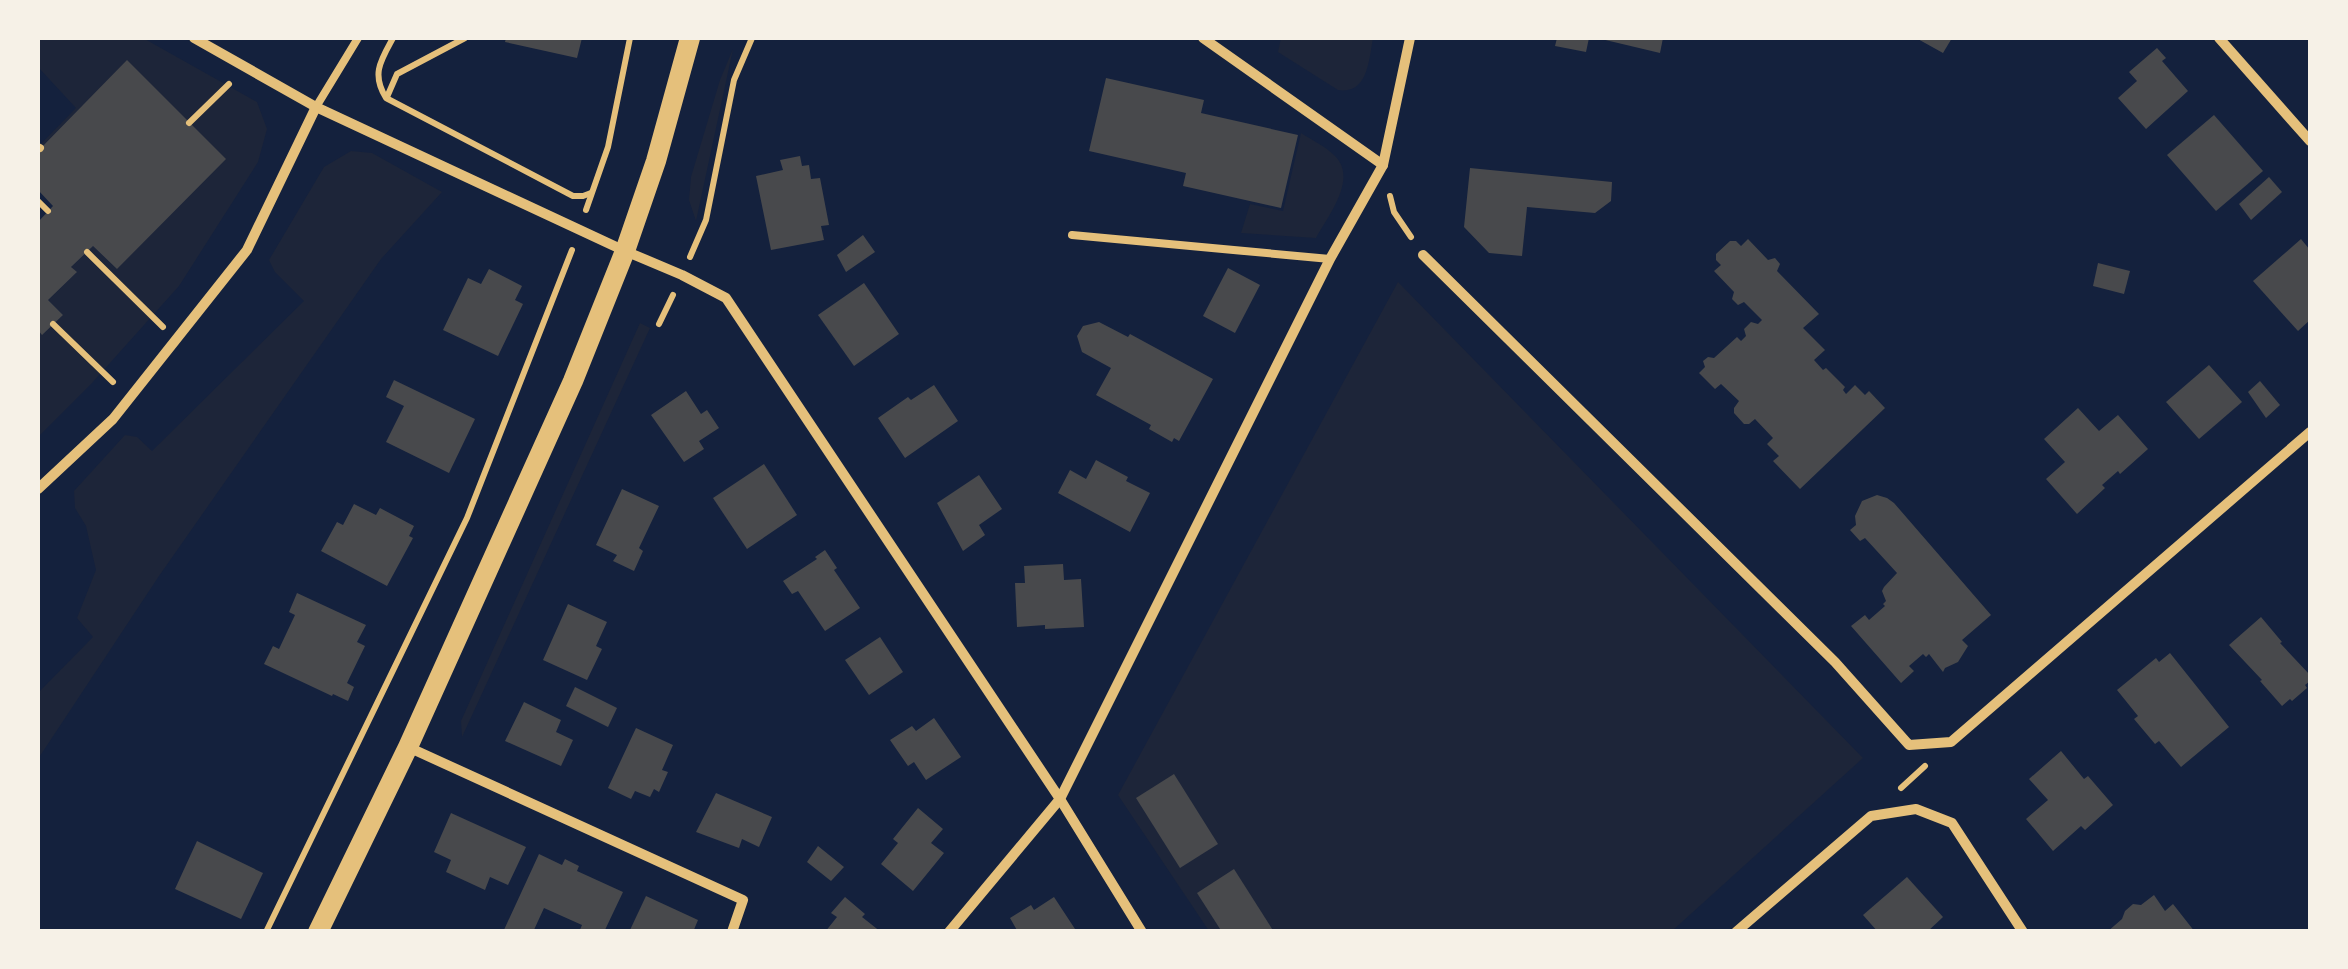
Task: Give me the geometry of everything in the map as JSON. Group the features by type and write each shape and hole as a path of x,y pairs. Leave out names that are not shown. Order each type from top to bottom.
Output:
{"main road":[{"path":"318,932 408,748 573,381 625,252 690,38"}],"street":[{"path":"194,38 316,107 726,298 1060,799 1142,932"},
{"path":"1203,38 1382,165"},
{"path":"949,932 1060,799 1330,260 1382,165 1410,38"},
{"path":"2219,38 2310,141"},
{"path":"38,489 113,419 247,250 316,107"},
{"path":"1424,255 1835,662 1909,745 1951,742 2310,432"},
{"path":"408,748 743,900 732,932"},
{"path":"1736,932 1871,816 1916,809 1952,823 2023,932"}],"lane":[{"path":"316,107 358,38"},
{"path":"1072,236 1330,260"}],"path":[{"path":"393,38 379,63 378,85 386,98 573,196 592,192"},
{"path":"386,98 397,74 464,38"},
{"path":"266,932 467,518 580,230 608,146 630,38"},
{"path":"659,324 706,220 734,80 752,38"},
{"path":"190,123 238,76"},
{"path":"1382,165 1394,212 1424,255"},
{"path":"38,201 48,211"},
{"path":"87,252 164,328"},
{"path":"99,264 106,258"},
{"path":"53,324 113,382"},
{"path":"1871,816 1951,742"}],"shaded area":[{"path":"38,38 143,38 257,102 267,129 258,162 179,286 38,437 38,330 43,334 63,315 48,300 76,273 71,267 93,246 117,269 127,61 38,151 76,108 38,67"},
{"path":"1281,38 1373,38 1361,81 1356,87 1338,90 1278,52"},
{"path":"733,49 696,221 689,200 691,177"},
{"path":"1301,133 1335,156 1343,175 1339,197 1316,238 1241,233 1250,204 1283,211"},
{"path":"351,151 372,153 442,192 381,259 159,576 38,759 38,693 93,637 77,618 96,570 86,526 75,508 74,491 125,435 137,437 152,451 304,301 275,272 269,260 324,167"},
{"path":"1398,282 1863,758 1672,931 1209,931 1118,795"},
{"path":"640,323 650,328 462,737 461,721"}],"building":[{"path":"506,38 582,38 577,58 505,42"},
{"path":"1557,38 1589,38 1586,52 1555,46"},
{"path":"1597,38 1663,38 1660,53"},
{"path":"1916,38 1952,38 1943,53"},
{"path":"2157,48 2166,58 2162,61 2188,91 2146,129 2118,98 2137,81 2129,72"},
{"path":"127,60 226,159 117,269 93,246 71,267 77,272 48,300 63,315 42,335 38,330 38,222 53,206 38,190 38,151"},
{"path":"1106,78 1204,100 1201,113 1298,135 1281,208 1183,186 1186,173 1089,151"},
{"path":"2214,115 2263,171 2216,211 2167,155"},
{"path":"800,156 802,166 809,165 811,179 820,178 829,225 821,226 824,240 771,250 756,176 783,170 780,160"},
{"path":"1470,168 1612,182 1611,201 1595,213 1527,207 1522,256 1489,253 1464,227"},
{"path":"2269,177 2282,192 2251,220 2239,204"},
{"path":"863,235 875,252 846,272 837,255"},
{"path":"1748,239 1768,260 1775,258 1780,264 1777,271 1819,314 1803,328 1825,350 1814,360 1845,387 1846,394 1855,385 1865,395 1869,391 1885,408 1800,489 1773,461 1779,456 1767,444 1773,438 1755,419 1744,424 1734,413 1739,401 1721,384 1715,389 1699,373 1705,367 1703,361 1714,358 1737,337 1741,341 1751,322 1758,324 1762,320 1744,302 1738,305 1732,299 1734,292 1714,271 1721,265 1716,254 1730,241 1741,246"},
{"path":"2301,239 2310,250 2310,320 2298,331 2253,281"},
{"path":"2098,263 2130,271 2124,294 2093,286"},
{"path":"1228,268 1260,285 1235,333 1203,316"},
{"path":"489,269 522,286 515,300 523,304 498,356 443,330 468,278 481,284"},
{"path":"864,283 899,334 854,366 818,315"},
{"path":"1099,322 1128,337 1130,334 1213,379 1179,441 1174,438 1172,442 1149,429 1151,425 1096,395 1111,368 1082,352 1077,336 1083,326"},
{"path":"2209,365 2242,402 2199,439 2166,402"},
{"path":"394,380 475,419 449,473 386,442 404,406 386,397"},
{"path":"2260,381 2280,405 2266,418 2248,392"},
{"path":"934,385 958,421 905,458 878,418"},
{"path":"686,391 701,414 707,410 719,428 699,441 704,449 684,462 651,415"},
{"path":"2078,408 2099,431 2118,415 2148,449 2102,485 2105,488 2077,514 2046,479 2065,462 2044,439"},
{"path":"1096,460 1150,493 1130,532 1058,493 1070,470 1086,479"},
{"path":"764,464 797,515 747,549 713,498"},
{"path":"979,475 1002,509 979,525 985,535 963,551 937,503"},
{"path":"622,489 659,506 639,548 643,551 634,571 613,561 617,555 596,545"},
{"path":"1877,495 1894,503 1991,615 1962,640 1968,646 1958,662 1943,672 1929,654 1923,654 1909,666 1914,671 1901,683 1851,626 1865,615 1869,620 1885,606 1882,591 1897,573 1865,538 1860,541 1850,530 1856,525 1855,516 1862,501"},
{"path":"354,504 376,515 380,508 414,526 409,536 413,538 387,586 321,551 337,522 343,525"},
{"path":"825,550 860,608 825,631 798,591 792,594 783,581"},
{"path":"1063,564 1064,580 1081,579 1084,627 1017,627 1015,583 1025,583 1024,566"},
{"path":"297,593 366,625 357,642 365,646 347,683 354,687 348,701 264,664 273,646 279,649 295,615 289,612"},
{"path":"568,604 607,622 596,646 602,649 587,680 543,660"},
{"path":"2261,617 2310,675 2307,688 2282,706 2229,645"},
{"path":"880,637 903,672 869,695 845,660"},
{"path":"2170,653 2229,727 2181,767 2134,719 2138,716 2117,690 2156,658 2159,662"},
{"path":"575,687 617,708 608,727 566,706"},
{"path":"524,702 561,720 556,732 573,740 561,766 505,741"},
{"path":"934,718 961,757 926,780 914,762 908,766 890,740 912,726 916,731"},
{"path":"636,728 673,745 662,770 668,772 659,792 654,789 650,797 635,791 631,799 608,788"},
{"path":"2061,751 2113,805 2053,851 2026,819 2048,800 2029,779"},
{"path":"1174,774 1218,844 1180,868 1136,798"},
{"path":"716,793 772,817 759,847 742,839 739,848 696,832"},
{"path":"918,808 943,829 931,843 944,853 913,891 881,864 898,843 893,839"},
{"path":"451,813 526,847 508,885 490,877 485,890 446,872 451,860 434,852"},
{"path":"197,841 263,873 241,919 175,889"},
{"path":"818,846 844,867 831,881 807,862"},
{"path":"539,854 562,865 565,859 579,866 577,871 623,892 604,932 579,932 582,925 544,908 533,932 503,932"},
{"path":"1234,869 1274,932 1222,932 1197,893"},
{"path":"1907,877 1943,917 1927,932 1878,932 1863,915"},
{"path":"2154,895 2165,911 2173,904 2195,932 2107,932 2133,904 2141,905"},
{"path":"646,896 698,920 693,932 630,930"},
{"path":"845,897 881,932 825,932 837,917 831,913"},
{"path":"1054,897 1077,932 1018,932 1010,918 1031,905 1034,910"}]}
